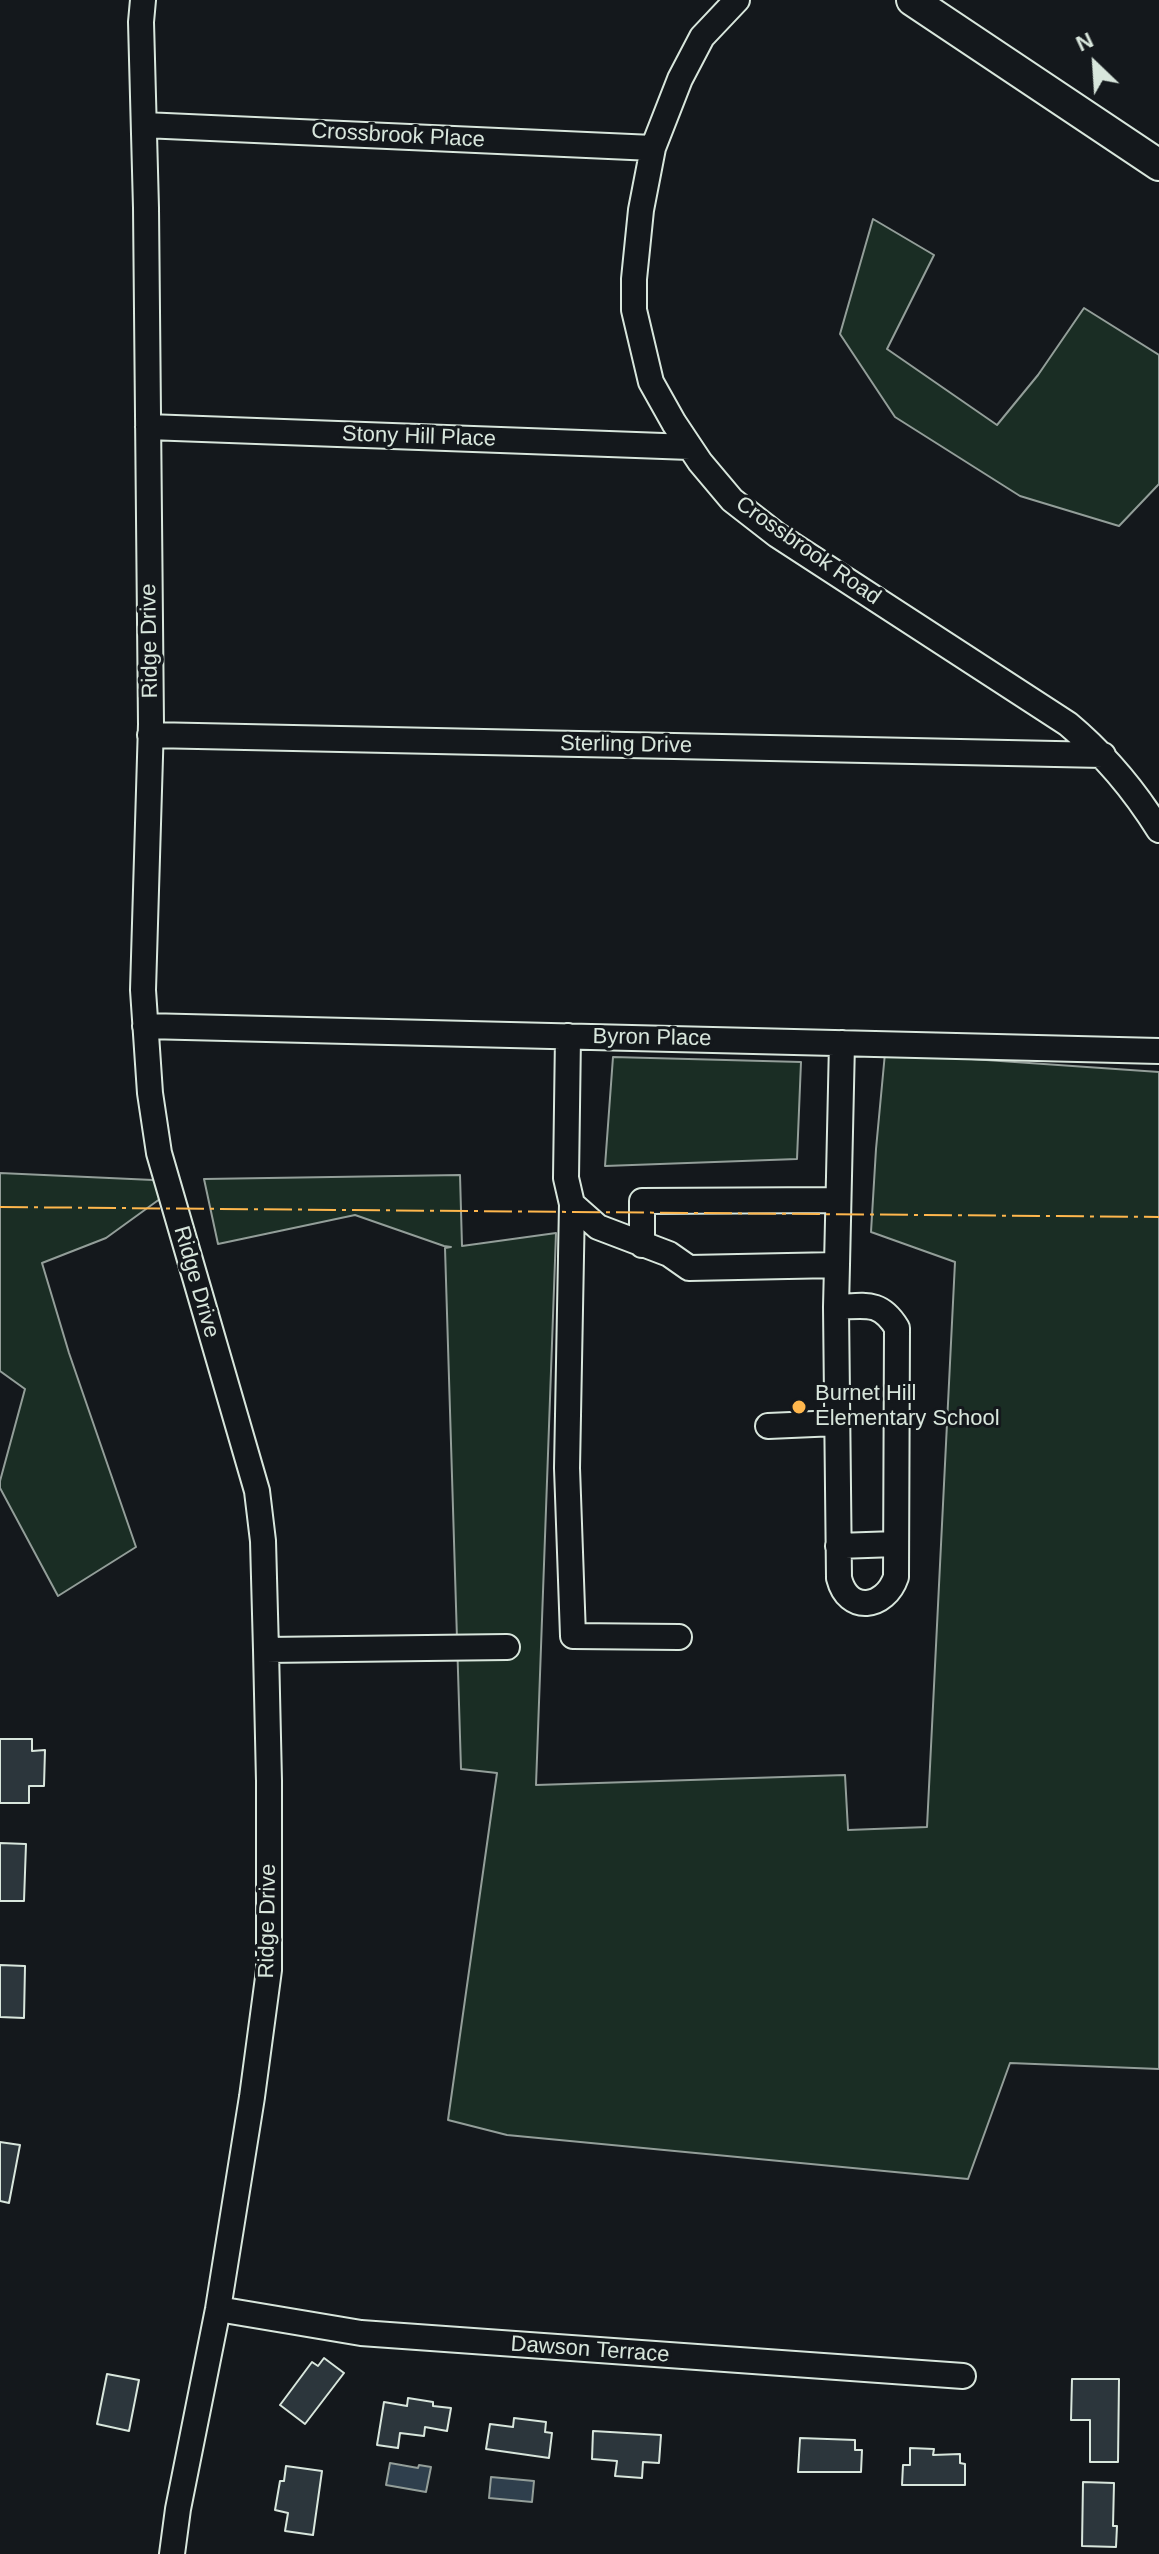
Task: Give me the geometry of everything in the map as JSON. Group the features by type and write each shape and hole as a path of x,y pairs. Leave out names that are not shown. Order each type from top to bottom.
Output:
{"main road":[{"path":"912,0 1159,165"}],"street":[{"name":"Ridge Drive","path":"143,0 150,735 143,990 145,1026 159,1153 257,1491 263,1541 269,1781 269,1970 218,2309 178,2509 172,2554"},
{"name":"Crossbrook Road","path":"737,0 702,37 680,79 653,148 641,210 634,279 634,310 651,382 690,447 732,500 777,535 1068,724 1103,755 1141,800 1159,830"},
{"name":"Crossbrook Place","path":"144,125 653,148"},
{"name":"Stony Hill Place","path":"148,427 690,447"},
{"name":"Sterling Drive","path":"150,735 1103,755"},
{"name":"Byron Place","path":"145,1026 1159,1051"},
{"path":"568,1036 566,1178 572,1204 567,1468 573,1636 679,1637"},
{"path":"836,1307 876,1305 890,1316 897,1328 896,1577 893,1586 881,1599 862,1603 853,1600 841,1587 839,1578 836,1307 842,1043"},
{"path":"642,1245 642,1201 837,1200"},
{"path":"572,1204 598,1227 669,1254 689,1268 837,1265"},
{"path":"768,1426 837,1423"},
{"path":"838,1546 896,1544"},
{"path":"266,1650 507,1647"},
{"name":"Dawson Terrace","path":"218,2309 361,2333 963,2376"}],"green space":[{"path":"873,219 934,255 887,349 997,425 1038,375 1084,308 1159,355 1159,484 1119,526 1020,496 895,417 840,334"},
{"path":"885,1053 1159,1072 1159,2069 1010,2063 968,2179 507,2135 448,2120 497,1773 461,1769 445,1248 451,1247 355,1215 218,1244 204,1179 460,1175 462,1246 556,1233 536,1785 845,1775 848,1830 927,1827 955,1262 871,1232"},
{"path":"613,1057 801,1062 797,1159 605,1166"},
{"path":"0,1173 153,1180 164,1196 106,1238 42,1263 69,1353 136,1547 58,1596 0,1488 25,1389 0,1371"}],"water":[{"path":"390,2463 431,2467 426,2492 386,2485"},
{"path":"491,2477 534,2481 532,2502 489,2498"}],"building":[{"path":"0,1739 32,1739 32,1751 45,1750 44,1786 29,1786 29,1803 0,1803"},
{"path":"0,1843 26,1844 24,1901 0,1901"},
{"path":"0,1965 25,1966 24,2018 0,2017"},
{"path":"0,2142 20,2145 9,2203 0,2201"},
{"path":"324,2358 344,2373 305,2424 280,2405 312,2362 318,2366"},
{"path":"107,2374 139,2380 129,2431 97,2424"},
{"path":"1072,2379 1119,2379 1118,2462 1090,2462 1090,2420 1071,2420"},
{"path":"408,2398 451,2408 447,2431 425,2427 424,2436 400,2433 398,2448 377,2445 384,2402 407,2406"},
{"path":"514,2418 546,2422 545,2432 552,2433 549,2458 486,2449 490,2424 513,2427"},
{"path":"593,2431 661,2435 659,2463 643,2462 642,2478 615,2476 617,2461 592,2459"},
{"path":"800,2438 855,2440 855,2450 862,2450 861,2472 798,2472"},
{"path":"910,2448 934,2449 933,2455 960,2454 960,2463 965,2464 965,2485 902,2485 903,2465 910,2465"},
{"path":"286,2466 322,2471 313,2535 285,2531 288,2513 275,2510"},
{"path":"1083,2482 1114,2483 1116,2547 1082,2546"}],"power":[{"path":"0,1207 1159,1217"}],"place":[{"name":"Burnet Hill Elementary School","path":"799,1407"}]}
